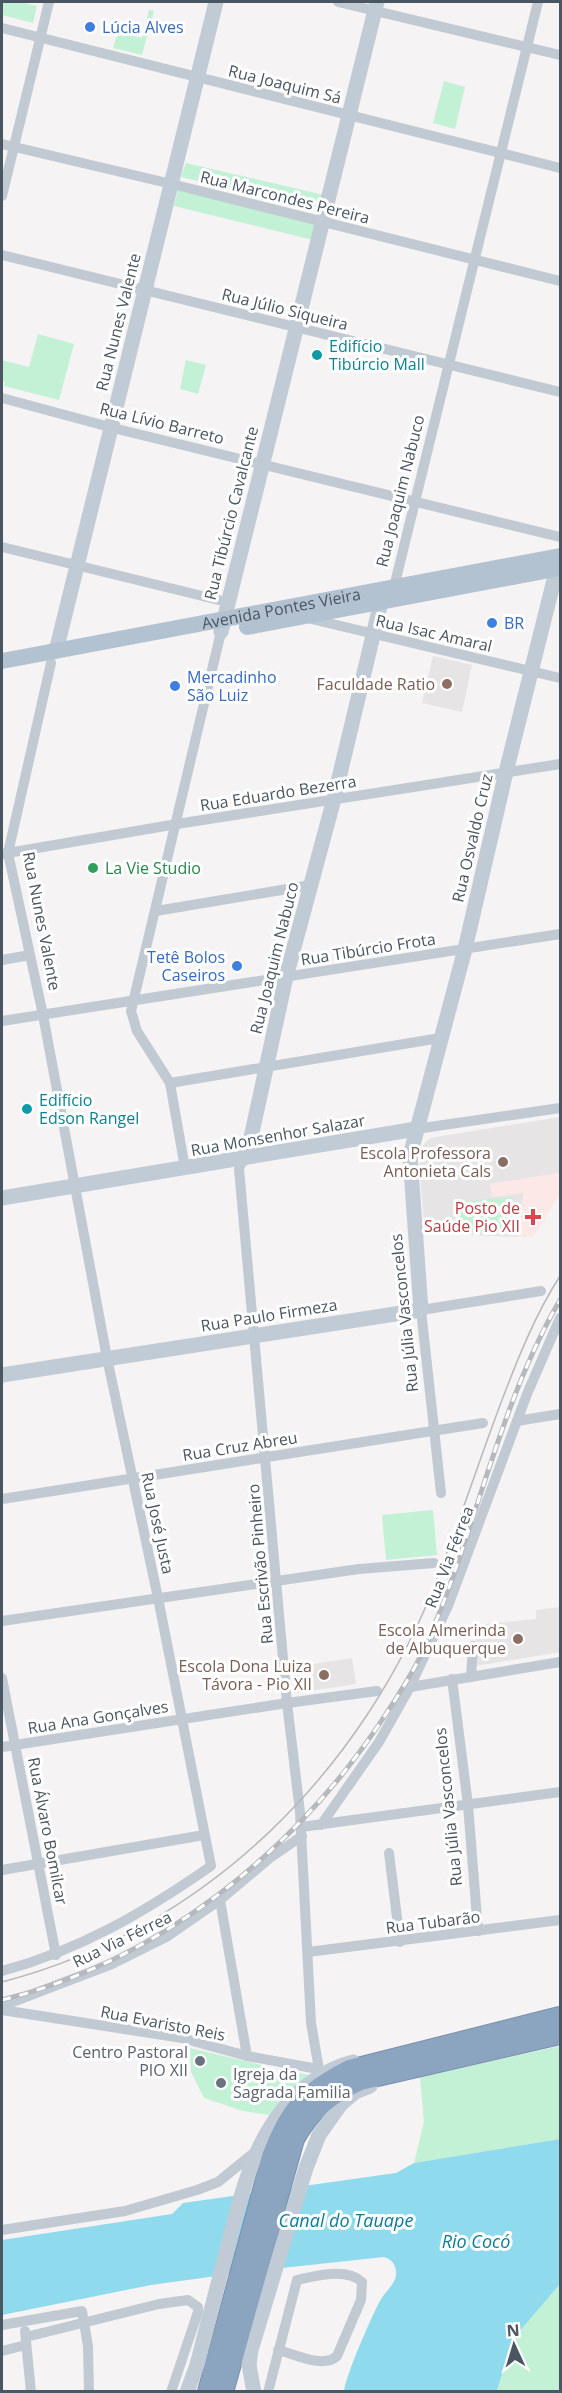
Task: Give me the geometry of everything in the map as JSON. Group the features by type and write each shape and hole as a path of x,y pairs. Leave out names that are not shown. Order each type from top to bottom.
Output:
{"highway":[{"path":"409,2062 561,2017"},
{"path":"223,2391 281,2158 288,2120 303,2100 322,2084 350,2070 409,2062 561,2034"},
{"path":"208,2391 281,2158"}],"main road":[{"name":"Avenida Pontes Vieira","path":"2,672 54,657 222,626 394,587 560,560"},
{"name":"Avenida Pontes Vieira","path":"222,626 301,617 381,602 560,560"},
{"name":"Avenida Pontes Vieira","path":"2,661 54,657"}],"street":[{"path":"2,196 50,2"},
{"name":"Rua Nunes Valente","path":"75,1187 43,1015 5,854 216,2"},
{"path":"338,2 376,6 527,48 561,55"},
{"name":"Rua Joaquim Nabuco","path":"243,1159 248,1151 286,977 334,799 381,602 394,587 538,2"},
{"name":"Rua Tibúrcio Cavalcante","path":"185,1168 170,1083 133,1021 131,1011 177,824 227,602 376,6"},
{"name":"Rua Joaquim Sá","path":"2,28 561,168"},
{"name":"Rua Marcondes Pereira","path":"2,144 561,281"},
{"name":"Rua Júlio Siqueira","path":"2,255 561,392"},
{"name":"Rua Lívio Barreto","path":"2,398 111,427 561,537"},
{"path":"2,547 227,602"},
{"name":"Rua Osvaldo Cruz","path":"416,1130 465,949 506,772 560,560"},
{"name":"Rua Isac Amaral","path":"301,617 561,678"},
{"name":"Rua Eduardo Bezerra","path":"5,854 177,824 561,764"},
{"path":"156,911 311,885"},
{"name":"Rua Tibúrcio Frota","path":"2,1021 561,934"},
{"path":"2,960 30,955"},
{"path":"170,1083 265,1069 440,1038"},
{"name":"Rua Monsenhor Salazar","path":"2,1198 561,1107"},
{"name":"Rua Júlia Vasconcelos","path":"416,1130 410,1156 410,1172 421,1310 441,1493"},
{"name":"Rua Escrivão Pinheiro","path":"243,1159 239,1169 287,1703 302,1831 311,2024 319,2072"},
{"name":"Rua José Justa","path":"75,1187 106,1358 158,1598 211,1866"},
{"name":"Rua Paulo Firmeza","path":"2,1375 541,1291"},
{"name":"Rua Via Férrea","path":"321,1825 379,1742 410,1687 448,1606 517,1421 561,1318"},
{"path":"517,1421 561,1414"},
{"name":"Rua Cruz Abreu","path":"2,1499 483,1423"},
{"path":"2,1621 359,1569 434,1563"},
{"path":"471,1677 473,1646"},
{"path":"410,1687 561,1662"},
{"name":"Rua Álvaro Bomilcar","path":"2,1678 57,1955"},
{"name":"Rua Júlia Vasconcelos","path":"452,1679 468,1805 478,1931"},
{"name":"Rua Ana Gonçalves","path":"2,1747 377,1691"},
{"path":"302,1831 321,1825 561,1792"},
{"name":"Rua Via Férrea","path":"2,2008 112,1964 168,1936 220,1900 302,1831"},
{"path":"2,1870 204,1835"},
{"path":"389,1853 400,1941"},
{"name":"Rua Via Férrea","path":"2,1971 57,1955 149,1909 211,1866"},
{"path":"220,1900 247,2056"},
{"name":"Rua Tubarão","path":"308,1952 561,1920"},
{"name":"Rua Evaristo Reis","path":"2,2008 182,2038 247,2056 319,2072"},
{"path":"258,2390 249,2365 251,2349 271,2284 281,2158 279,2112 319,2072 349,2063 409,2062"},
{"path":"187,2391 246,2175 281,2158 319,2135 341,2104 355,2092 409,2062"},
{"path":"2,2230 125,2211 197,2190 281,2158"},
{"path":"258,2390 278,2350 297,2280 341,2274 358,2278 363,2286 361,2300 337,2356 329,2362 323,2362 278,2350"},
{"path":"2,2351 84,2323 159,2304 188,2300 194,2302 198,2307 198,2312 171,2391"},
{"path":"2,2325 82,2311 88,2346 89,2391"},
{"path":"24,2322 31,2391"}],"shaded area":[{"name":"Faculdade Ratio","path":"433,656 472,665 462,712 422,703"},
{"path":"560,1117 560,1173 490,1184 524,1192 518,1237 425,1233 419,1164 423,1145 430,1138"},
{"name":"Posto de Saúde Pio XII","path":"560,1173 560,1194 533,1237 518,1237 524,1193 492,1197 490,1184"},
{"name":"Escola Almerinda de Albuquerque","path":"560,1607 560,1652 476,1666 475,1625 536,1619 536,1610"},
{"name":"Escola Dona Luiza Távora - Pio XII","path":"352,1658 356,1684 296,1693 293,1667"}],"green space":[{"path":"2,2 20,2 37,6 33,23 2,15"},
{"path":"149,10 154,11 142,55 113,48 118,32 142,38"},
{"path":"444,81 465,87 455,129 433,123"},
{"path":"186,163 324,195 320,211 181,177"},
{"path":"178,190 317,224 313,240 174,206"},
{"path":"38,334 74,344 59,400 4,386 5,382 2,381 2,360 29,367"},
{"path":"186,360 206,365 198,394 180,389"},
{"path":"512,1197 515,1229 460,1233 457,1202"},
{"path":"433,1510 437,1555 386,1560 382,1515"},
{"path":"560,2046 560,2139 414,2163 424,2122 420,2077"},
{"path":"190,2048 261,2065 265,2073 296,2079 300,2073 309,2075 269,2115 243,2111 204,2098 191,2072"},
{"path":"560,2284 560,2391 497,2392 513,2339"}],"water":[{"path":"560,2139 560,2284 513,2339 497,2391 344,2391 354,2359 372,2318 395,2278 395,2266 384,2257 151,2285 2,2315 2,2240 172,2214 183,2203 396,2173 414,2163"}],"tram line":[{"path":"2,1982 77,1957 146,1923 211,1881 270,1832 322,1775 368,1713 407,1646 439,1574 521,1353 535,1321 560,1276"}],"railway":[{"path":"2,2000 60,1982 116,1958 169,1929 219,1894 266,1855 309,1812 349,1766 396,1699 427,1643 460,1557 520,1383 538,1341 560,1300"}],"place":[{"name":"Lúcia Alves","path":"90,27"},
{"name":"Edifício Tibúrcio Mall","path":"317,355"},
{"name":"BR","path":"492,623"},
{"name":"Faculdade Ratio","path":"447,684"},
{"name":"Mercadinho São Luiz","path":"175,686"},
{"name":"La Vie Studio","path":"93,868"},
{"name":"Tetê Bolos Caseiros","path":"237,966"},
{"name":"Edifício Edson Rangel","path":"27,1109"},
{"name":"Escola Professora Antonieta Cals","path":"503,1162"},
{"name":"Posto de Saúde Pio XII","path":"533,1217"},
{"name":"Escola Almerinda de Albuquerque","path":"518,1639"},
{"name":"Escola Dona Luiza Távora - Pio XII","path":"324,1675"},
{"name":"Centro Pastoral PIO XII","path":"200,2061"},
{"name":"Igreja da Sagrada Familia","path":"221,2083"}],"water label":[{"name":"Canal do Tauape","path":"346,2220"},
{"name":"Rio Cocó","path":"476,2241"}]}
